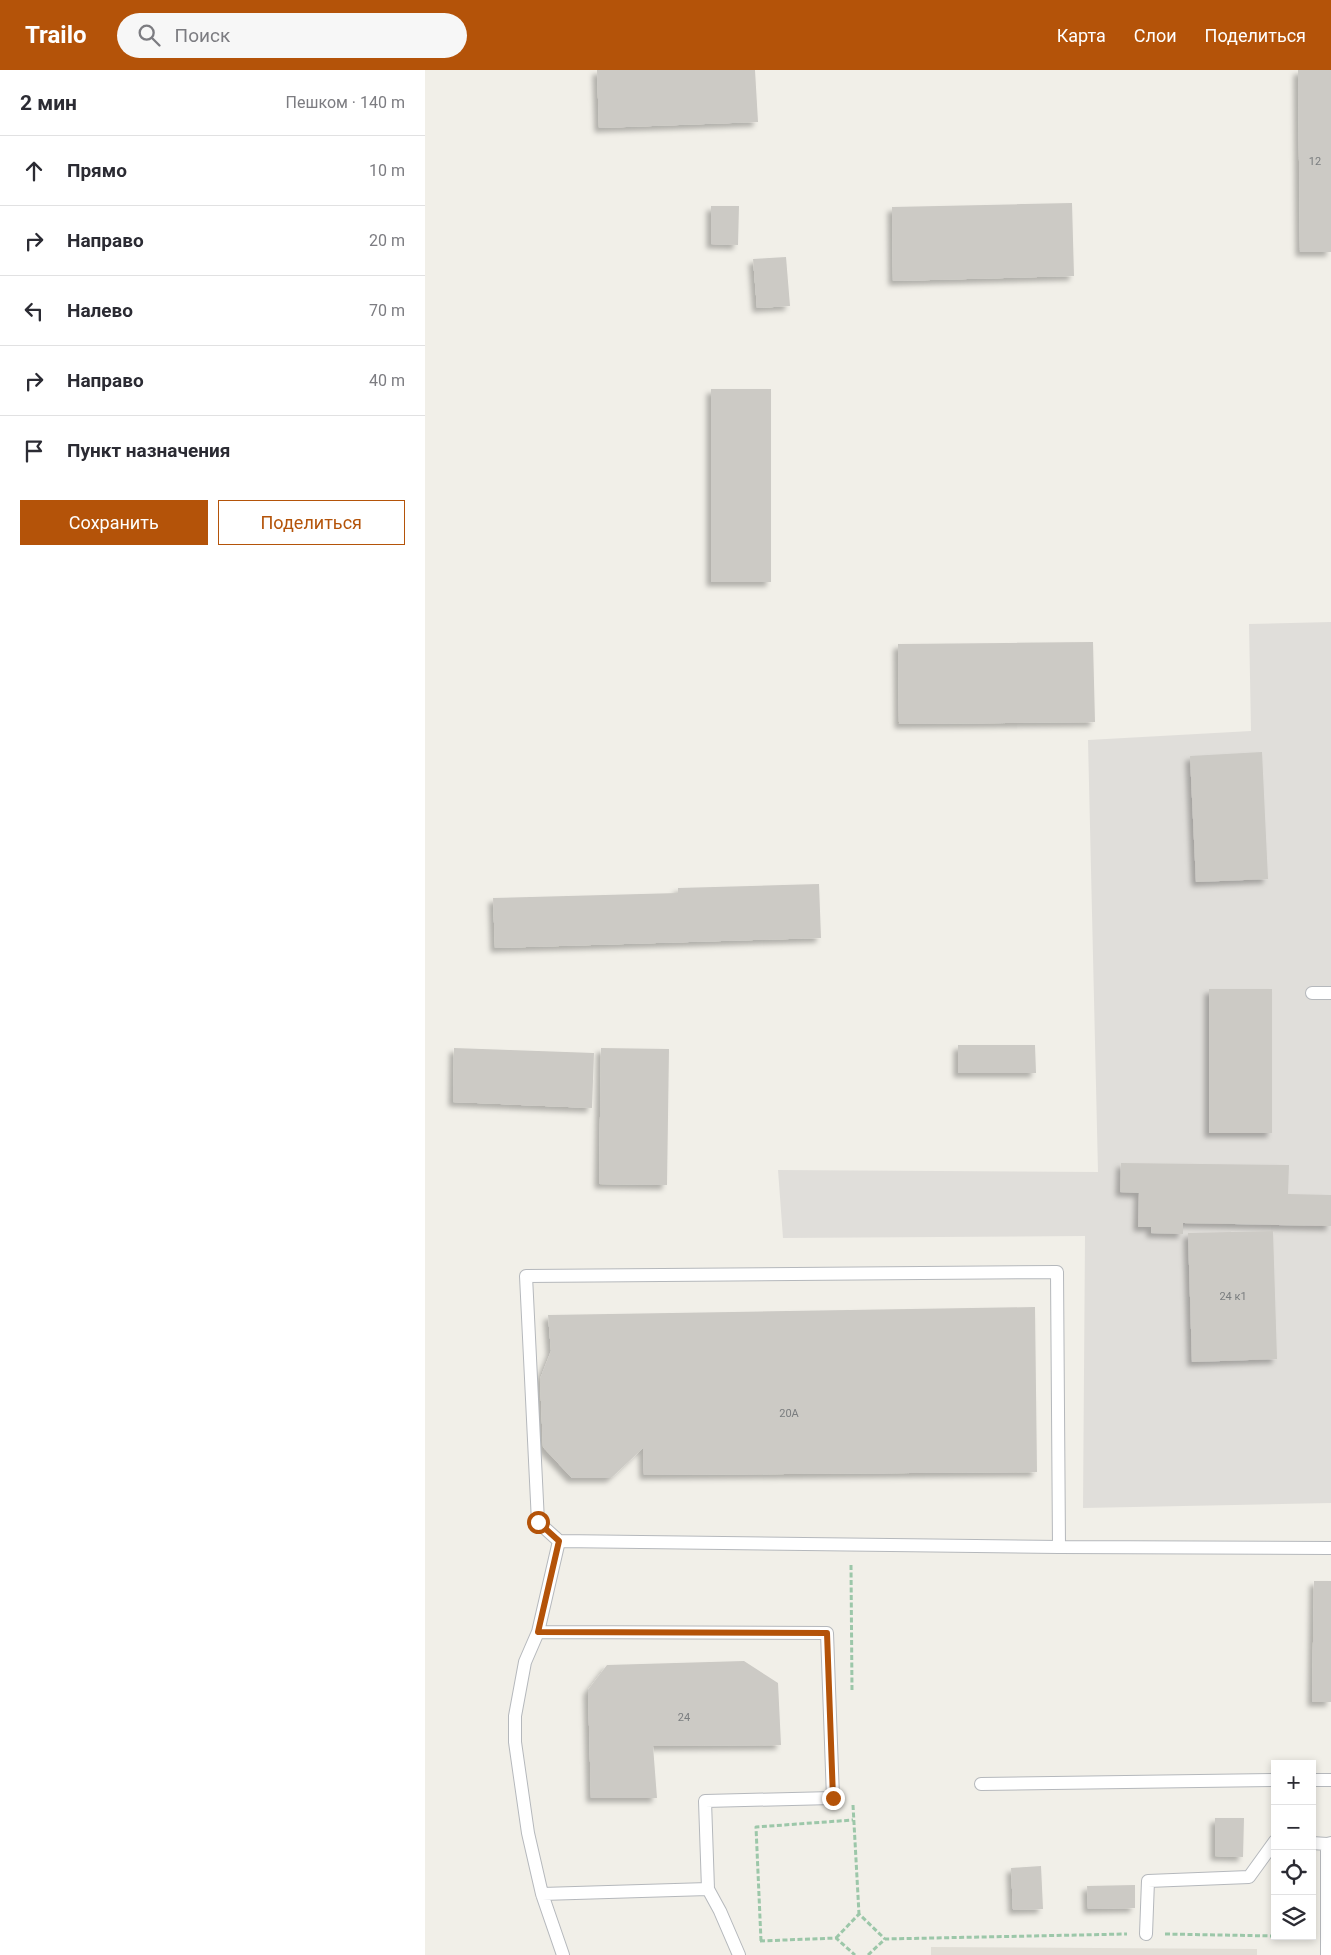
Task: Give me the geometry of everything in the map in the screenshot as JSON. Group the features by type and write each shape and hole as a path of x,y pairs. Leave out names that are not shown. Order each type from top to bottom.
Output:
{"lane":[{"path":"1312,993 1331,993"},
{"path":"1059,1547 1057,1272 526,1276 538,1522 559,1541 1059,1547 1331,1548"},
{"path":"559,1541 538,1632 525,1662 515,1716 515,1742 528,1833 542,1894 563,1955"},
{"path":"538,1632 827,1633 833,1798 705,1801 708,1889 720,1911 739,1955"},
{"path":"981,1784 1271,1780"},
{"path":"1316,1780 1331,1780"},
{"path":"1316,1843 1329,1844 1327,1955"},
{"path":"1146,1934 1148,1881 1249,1877 1271,1847"},
{"path":"542,1894 708,1889"}],"path":[{"path":"761,1941 756,1828 853,1820"},
{"path":"754,1936 761,1941 836,1938 859,1914 885,1939"},
{"path":"868,1955 885,1939 1146,1934 1271,1936"},
{"path":"836,1938 855,1955"}],"shaded area":[{"path":"1331,622 1331,1503 1083,1508 1085,1236 783,1238 778,1170 1098,1172 1088,740 1251,731 1249,624"},
{"path":"931,1947 1257,1949 1257,1955 931,1955"}],"building":[{"path":"597,70 755,70 758,122 599,128"},
{"path":"1298,70 1331,70 1331,252 1300,252"},
{"path":"1072,203 1074,276 893,281 892,207"},
{"path":"711,206 739,206 738,245 711,244"},
{"path":"786,257 790,306 757,308 753,259"},
{"path":"711,389 771,389 771,582 711,582"},
{"path":"1093,642 1095,722 899,724 898,644"},
{"path":"1262,752 1268,879 1196,882 1190,756"},
{"path":"819,884 821,938 495,948 493,898 678,893 678,888"},
{"path":"1209,989 1272,989 1272,1133 1209,1133"},
{"path":"958,1045 1035,1045 1036,1073 958,1073"},
{"path":"454,1048 594,1053 592,1108 453,1102"},
{"path":"601,1048 669,1049 667,1185 599,1184"},
{"path":"1121,1163 1289,1165 1288,1194 1331,1195 1331,1226 1183,1223 1183,1234 1151,1233 1151,1227 1138,1227 1139,1193 1120,1192"},
{"path":"1273,1231 1277,1359 1192,1362 1188,1233"},
{"path":"1035,1307 1037,1472 644,1475 643,1448 611,1478 572,1478 543,1447 540,1379 551,1351 548,1315"},
{"path":"1314,1581 1331,1581 1331,1702 1312,1702"},
{"path":"744,1661 778,1683 781,1745 653,1746 657,1798 591,1798 588,1690 607,1665"},
{"path":"1215,1818 1244,1818 1243,1857 1215,1856"},
{"path":"1041,1866 1043,1909 1013,1910 1011,1868"},
{"path":"1135,1885 1135,1908 1088,1909 1087,1886"}],"route":[{"path":"538,1522 559,1541 538,1632 827,1633 833,1798"}]}
